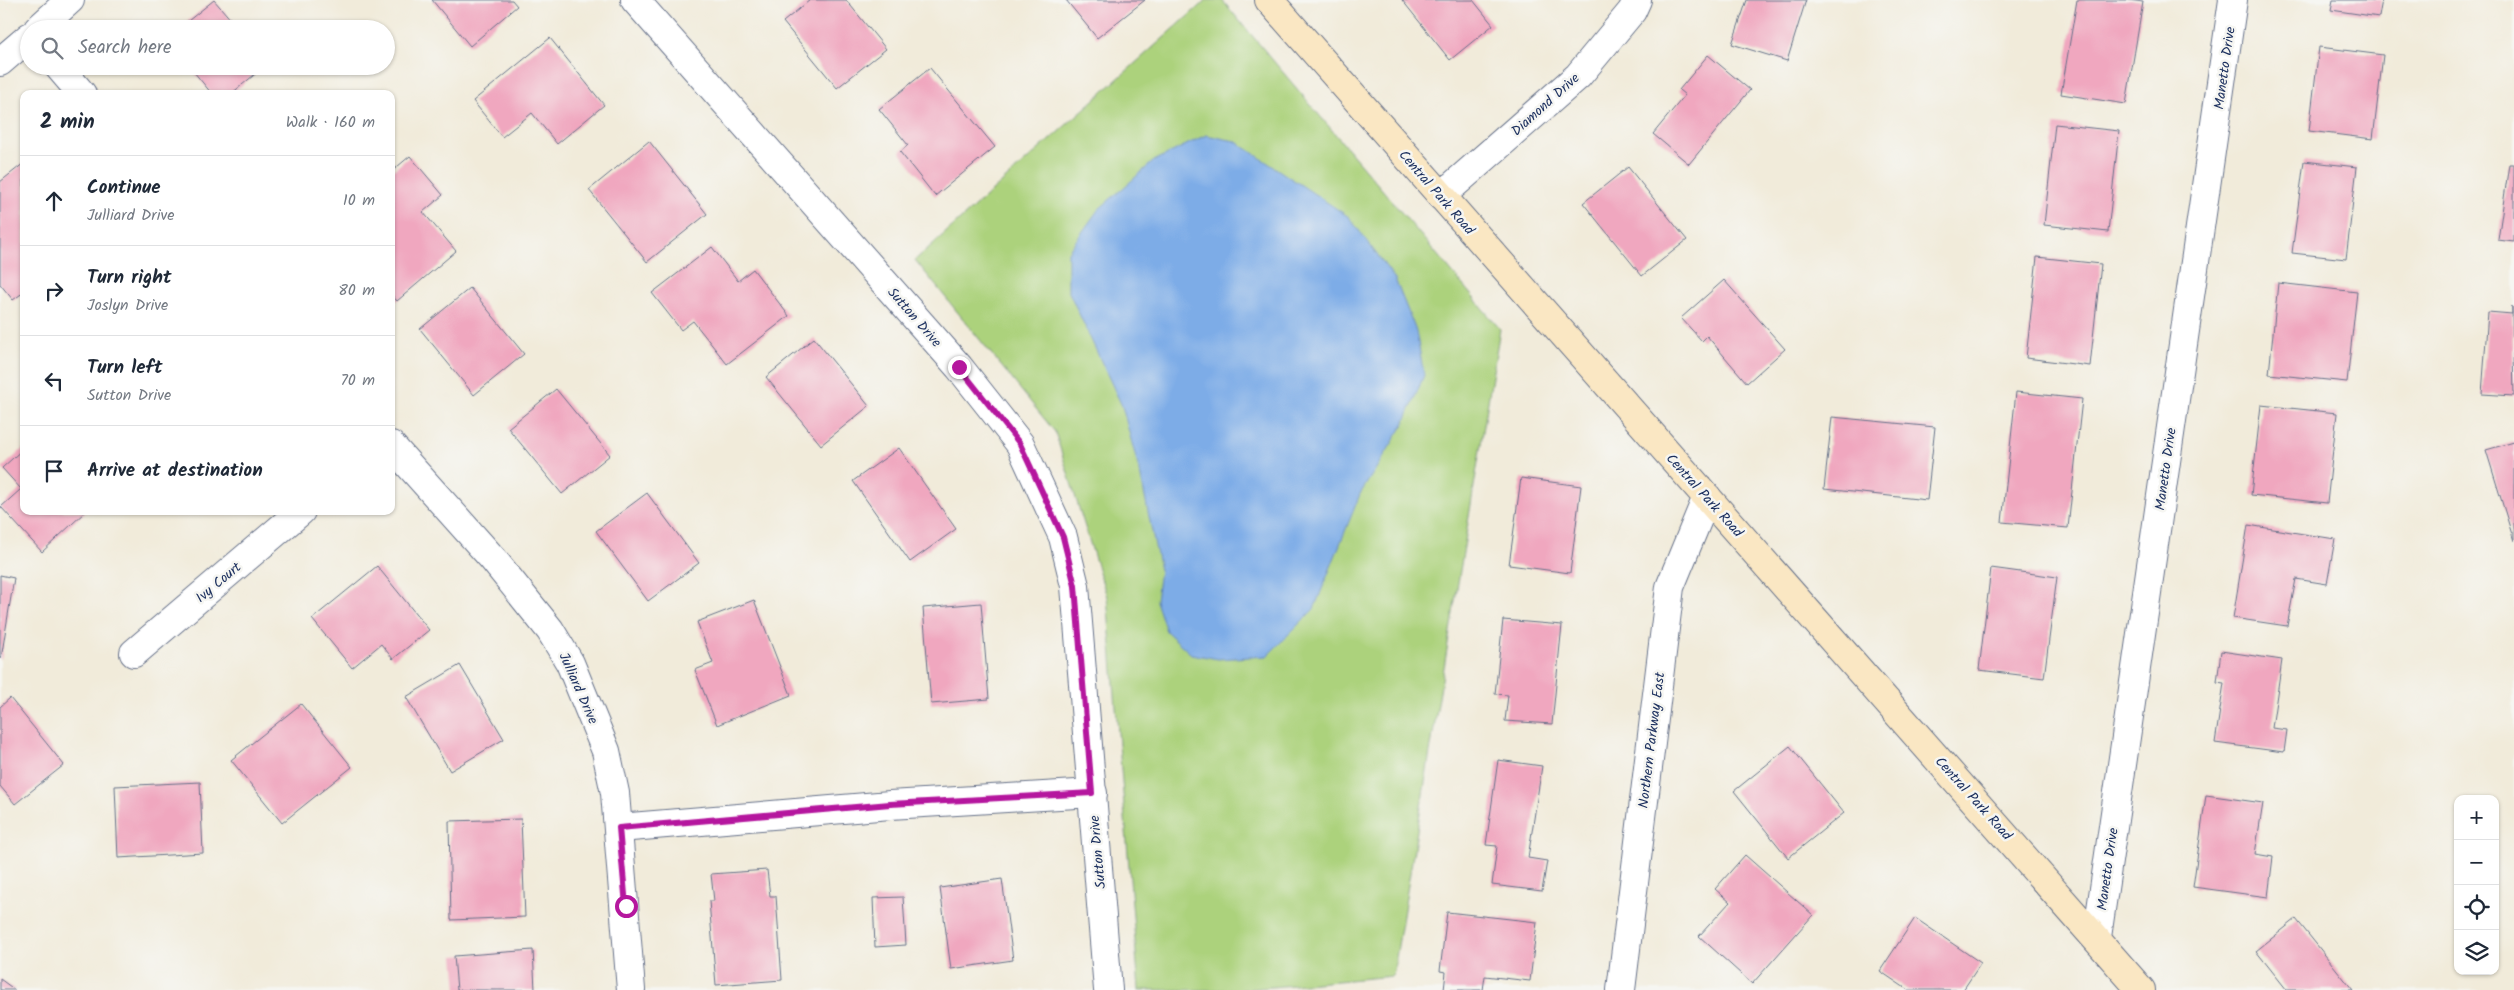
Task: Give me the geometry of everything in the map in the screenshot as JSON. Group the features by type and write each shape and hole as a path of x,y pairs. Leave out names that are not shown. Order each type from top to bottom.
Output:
{"street":[{"path":"48,20 70,0"},
{"name":"Sutton Drive","path":"635,0 952,360 1020,444 1063,537 1075,586 1108,990"},
{"name":"Central Park Road","path":"1269,0 2097,937 2141,990"},
{"name":"Diamond Drive","path":"1441,196 1578,76 1632,10 1637,0"},
{"name":"Manetto Drive","path":"2097,937 2234,0"},
{"path":"0,62 20,45"},
{"path":"66,75 79,90"},
{"name":"Julliard Drive","path":"395,449 493,559 550,630 570,663 606,751 615,792 631,990"},
{"name":"Northern Parkway East","path":"1621,990 1670,587 1707,497"},
{"name":"Ivy Court","path":"134,653 296,515"},
{"path":"619,828 890,804 1092,793"}],"green space":[{"path":"1206,0 1222,0 1500,329 1393,976 1239,990 1139,990 1107,597 1055,432 915,260"}],"water":[{"path":"1206,135 1235,141 1349,217 1395,279 1416,331 1424,375 1404,424 1360,494 1314,609 1267,656 1218,659 1191,654 1166,631 1156,601 1160,570 1140,473 1122,406 1068,290 1068,252 1098,210 1154,161"}],"building":[{"path":"214,0 231,20 189,20"},
{"path":"432,0 512,0 517,6 470,46"},
{"path":"810,0 846,0 886,49 837,88 783,22"},
{"path":"1066,0 1145,0 1097,38"},
{"path":"1402,0 1473,0 1493,25 1450,60"},
{"path":"1747,0 1806,0 1787,61 1732,44"},
{"path":"2077,0 2128,0 2143,2 2126,104 2061,94"},
{"path":"2333,0 2382,0 2379,17 2331,10"},
{"path":"550,38 604,105 557,144 532,113 502,137 473,101"},
{"path":"2319,47 2383,55 2373,139 2309,131"},
{"path":"1708,55 1750,90 1689,164 1653,134 1685,95 1679,90"},
{"path":"930,68 995,147 935,196 900,152 908,145 879,109"},
{"path":"196,75 254,75 236,90 209,90"},
{"path":"2055,124 2119,131 2108,232 2044,225"},
{"path":"649,141 707,214 647,262 589,190"},
{"path":"410,156 443,195 423,212 456,251 397,301 395,299 395,169"},
{"path":"2304,161 2357,167 2346,259 2292,253"},
{"path":"2509,164 2514,164 2514,242 2498,240"},
{"path":"20,166 20,295 13,300 0,284 0,182"},
{"path":"1628,167 1687,240 1642,276 1583,203"},
{"path":"712,247 738,281 753,269 789,316 727,364 693,321 681,330 652,293"},
{"path":"2037,257 2101,264 2090,366 2026,358"},
{"path":"1724,280 1785,349 1747,383 1707,336 1702,341 1681,318"},
{"path":"2278,283 2357,292 2347,382 2269,374"},
{"path":"470,288 524,354 474,395 420,329"},
{"path":"2512,306 2514,396 2482,394 2488,312 2512,314"},
{"path":"814,338 869,406 821,445 766,377"},
{"path":"556,389 610,455 562,494 508,428"},
{"path":"2016,392 2082,399 2068,528 2002,522"},
{"path":"2261,405 2337,413 2327,503 2251,495"},
{"path":"1832,417 1935,427 1927,500 1824,489"},
{"path":"2514,442 2514,541 2486,450"},
{"path":"899,448 956,529 910,562 853,481"},
{"path":"20,452 20,488 2,468"},
{"path":"1521,478 1581,486 1570,573 1509,565"},
{"path":"20,490 20,515 82,515 42,552 1,507"},
{"path":"647,493 699,563 648,601 596,531"},
{"path":"2248,525 2335,539 2327,584 2296,579 2287,626 2233,618"},
{"path":"377,566 429,630 393,659 381,644 352,668 312,619"},
{"path":"1991,568 2057,577 2044,678 1979,670"},
{"path":"0,575 14,578 1,659 0,659"},
{"path":"754,600 791,695 717,725 695,670 713,663 697,622"},
{"path":"981,603 989,699 931,704 923,608"},
{"path":"1503,620 1562,625 1552,724 1505,721 1508,695 1495,694"},
{"path":"2221,651 2282,660 2272,728 2287,730 2284,752 2215,743 2224,683 2217,682"},
{"path":"460,665 504,739 450,771 406,697"},
{"path":"10,698 64,765 15,804 0,786 0,707"},
{"path":"301,704 352,767 282,823 231,760"},
{"path":"1790,746 1844,813 1788,858 1734,791"},
{"path":"1498,760 1542,766 1528,858 1547,861 1542,891 1492,885 1497,846 1486,845"},
{"path":"200,782 203,853 118,858 115,786"},
{"path":"2206,795 2263,803 2255,854 2273,857 2268,897 2193,887"},
{"path":"521,819 525,917 451,920 449,821"},
{"path":"1745,855 1813,915 1752,984 1699,936 1730,902 1715,889"},
{"path":"767,870 770,896 776,896 782,980 716,985 709,901 714,901 711,874"},
{"path":"1002,879 1013,960 951,969 940,888"},
{"path":"903,897 906,945 875,947 873,898"},
{"path":"1447,912 1537,922 1530,981 1485,976 1483,990 1444,990 1446,972 1440,971"},
{"path":"1915,918 1981,963 1963,990 1908,990 1880,971"},
{"path":"2296,919 2353,990 2287,990 2256,951"},
{"path":"533,950 535,990 457,990 454,956"},
{"path":"0,979 15,990 0,990"}],"route":[{"path":"626,906 619,828 890,804 1092,793 1075,586 1063,537 1020,444 959,367"}]}
